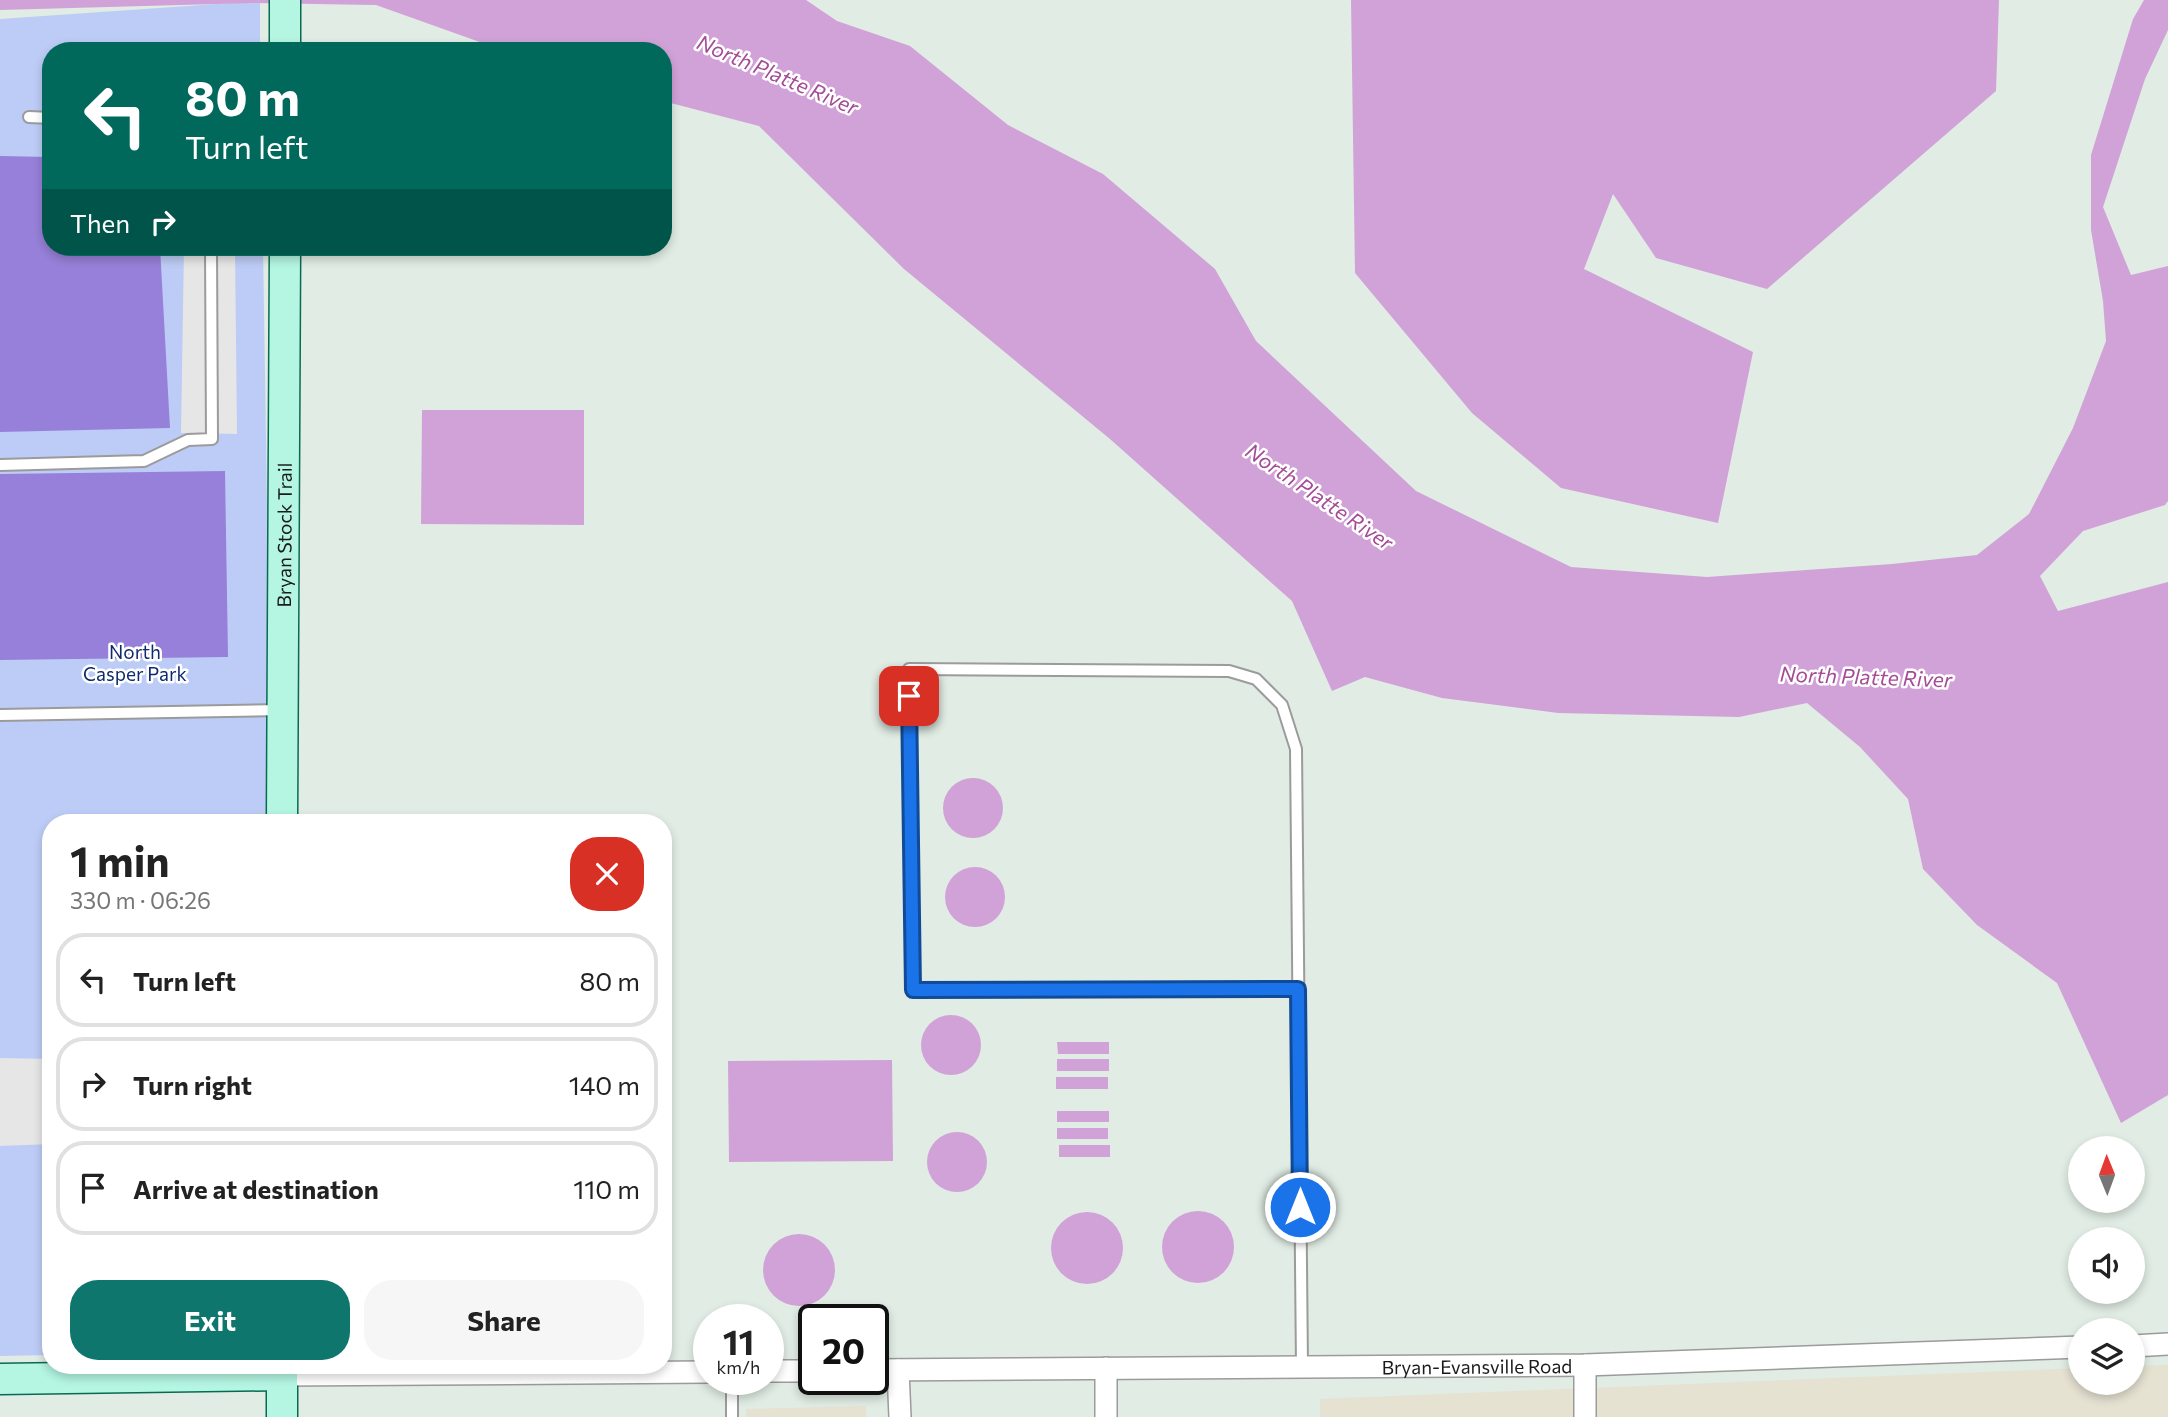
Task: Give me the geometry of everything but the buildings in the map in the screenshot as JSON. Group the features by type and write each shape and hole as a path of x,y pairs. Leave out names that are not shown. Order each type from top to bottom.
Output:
{"main road":[{"path":"285,0 285,42"},
{"name":"Bryan Stock Trail","path":"282,814 285,256"},
{"path":"0,1379 157,1374"},
{"path":"282,1374 282,1417"}],"street":[{"path":"2145,1345 2168,1344"},
{"name":"Bryan-Evansville Road","path":"889,1370 1585,1365 2068,1348"},
{"path":"1585,1365 1585,1417"},
{"path":"1106,1368 1106,1417"},
{"path":"898,1370 900,1417"},
{"path":"672,1372 693,1372"}],"lane":[{"path":"29,117 42,118"},
{"path":"0,465 144,461 188,440 212,439 211,256"},
{"path":"1298,989 913,990 909,669 1229,671 1256,680 1282,705 1296,749 1302,1367"},
{"path":"0,715 282,710"},
{"path":"732,1395 732,1417"}],"shaded area":[{"path":"0,156 42,157 42,256 160,256 170,428 0,432"},
{"path":"184,256 235,256 237,434 181,433"},
{"path":"225,471 228,657 0,660 0,474"},
{"path":"0,1058 42,1059 42,1144 0,1146"},
{"path":"2168,1365 2168,1417 1320,1417 1320,1399 2068,1369 2068,1395 2145,1395 2145,1366"},
{"path":"866,1406 866,1417 746,1417 746,1409"}],"green space":[{"name":"North Casper Park","path":"260,1 260,42 42,42 42,256 263,256 272,814 42,814 42,1355 0,1356 0,19"}],"water":[{"name":"North Platte River","path":"0,0 806,0 837,21 910,46 1008,125 1103,174 1215,269 1256,341 1416,491 1571,567 1707,577 1977,555 2029,514 2073,428 2106,341 2103,301 2091,230 2091,155 2133,19 2144,0 2168,0 2168,30 2145,79 2103,207 2131,275 2168,266 2168,501 2165,505 2083,531 2040,576 2058,611 2168,582 2168,1095 2121,1123 2057,983 1977,925 1923,869 1908,799 1860,747 1807,703 1739,717 1558,713 1442,698 1365,677 1332,691 1292,601 1110,439 904,269 759,126 672,103 672,42 480,42 376,5 253,3 0,10"},
{"path":"1351,0 1999,0 1996,91 1767,289 1656,258 1613,194 1584,269 1753,352 1718,523 1561,488 1472,413 1355,273"},
{"path":"422,410 584,410 584,525 421,524"},
{"path":"973,778 990,783 998,791 1003,808 998,825 990,833 973,838 956,833 948,825 943,808 948,791 956,783"},
{"path":"975,867 992,872 1000,880 1005,897 1000,914 992,922 975,927 958,922 950,914 945,897 950,880 958,872"},
{"path":"951,1015 968,1020 976,1028 981,1045 976,1062 968,1070 951,1075 934,1070 926,1062 921,1045 926,1028 934,1020"},
{"path":"1057,1042 1109,1042 1109,1054 1058,1054"},
{"path":"1057,1059 1109,1059 1109,1071 1057,1071"},
{"path":"892,1060 893,1161 729,1162 728,1061"},
{"path":"1056,1077 1108,1077 1108,1089 1056,1089"},
{"path":"1057,1111 1109,1111 1109,1122 1057,1122"},
{"path":"1057,1128 1108,1128 1108,1139 1057,1139"},
{"path":"957,1132 974,1137 982,1145 987,1162 982,1179 974,1187 957,1192 940,1187 932,1179 927,1162 932,1145 940,1137"},
{"path":"1059,1145 1110,1145 1110,1157 1059,1157"},
{"path":"1198,1211 1218,1217 1228,1227 1234,1247 1228,1267 1218,1277 1198,1283 1178,1277 1168,1267 1162,1247 1168,1227 1178,1217"},
{"path":"1087,1212 1107,1218 1117,1228 1123,1248 1117,1268 1107,1278 1087,1284 1067,1278 1057,1268 1051,1248 1057,1228 1067,1218"},
{"path":"792,1235 806,1235 819,1240 829,1250 834,1263 834,1277 829,1290 819,1300 810,1304 798,1306 779,1300 769,1290 764,1277 764,1263 769,1250 779,1240"}],"route":[{"path":"909,696 913,990 1298,989 1300,1207"}]}
